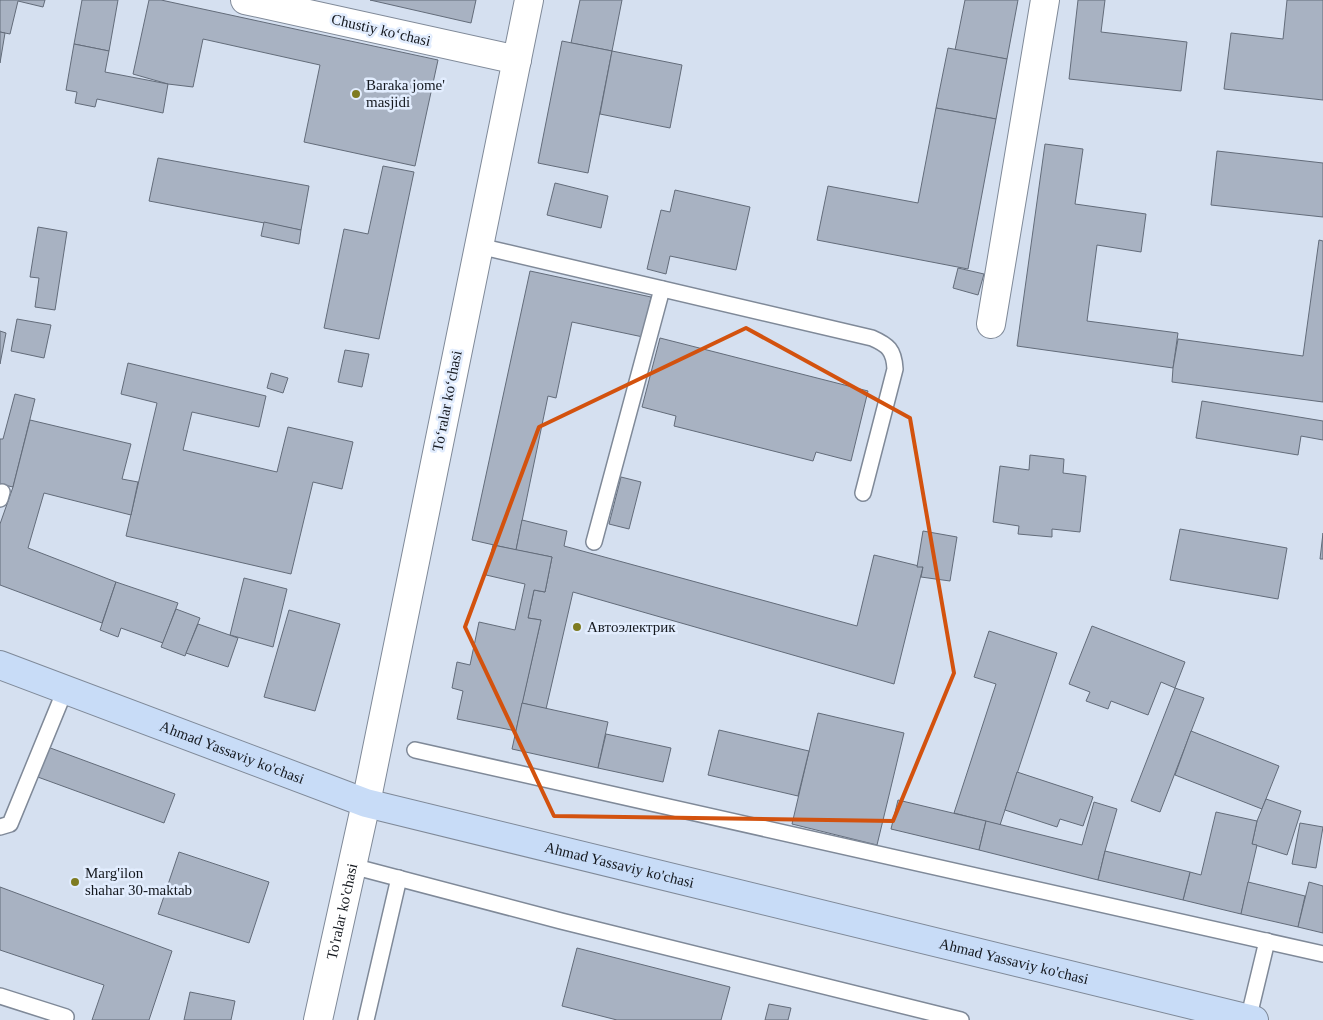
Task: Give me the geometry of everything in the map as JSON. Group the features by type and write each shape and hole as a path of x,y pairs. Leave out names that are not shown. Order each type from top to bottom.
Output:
{"main road":[{"name":"Ahmad Yassaviy ko'chasi","path":"0,665 366,803 1250,1020"}],"street":[{"name":"Chustiy koʻchasi","path":"245,0 517,60"},
{"name":"Toʻralar koʻchasi","path":"366,803 529,0"},
{"path":"992,324 1045,0"},
{"name":"To'ralar ko'chasi","path":"318,1020 366,803"}],"lane":[{"path":"479,246 872,338 883,343 890,350 894,358 895,369 863,493"},
{"path":"594,542 662,289"},
{"path":"0,827 10,824 65,690"},
{"path":"415,750 1323,954"},
{"path":"352,866 561,922 961,1020"},
{"path":"366,1020 399,878"},
{"path":"1250,1020 1267,941"},
{"path":"0,996 66,1017"}],"highlighted area":[{"path":"746,328 910,418 954,673 893,821 554,816 465,627 539,427"}],"building":[{"path":"0,0 45,0 43,7 18,1 10,34 0,32"},
{"path":"82,0 118,0 109,51 74,44"},
{"path":"149,0 161,0 438,60 415,166 304,142 320,65 203,39 193,87 168,84 133,74"},
{"path":"370,0 476,0 471,23"},
{"path":"580,0 622,0 612,51 571,43"},
{"path":"965,0 1018,0 1007,59 955,50"},
{"path":"1078,0 1105,0 1101,32 1187,42 1181,91 1069,79"},
{"path":"1287,0 1323,0 1323,100 1224,89 1231,33 1283,39"},
{"path":"0,32 5,33 0,63"},
{"path":"562,41 612,51 588,173 538,163"},
{"path":"74,44 109,51 105,72 168,84 163,113 97,99 95,107 75,103 77,92 66,90"},
{"path":"948,48 1007,59 996,119 936,108"},
{"path":"612,51 682,65 670,128 600,114"},
{"path":"936,108 996,119 968,269 817,240 828,186 918,203"},
{"path":"1045,144 1083,149 1075,204 1146,214 1141,252 1097,245 1087,321 1178,333 1173,368 1017,346"},
{"path":"1217,151 1323,163 1323,217 1211,205"},
{"path":"158,158 309,186 301,230 149,201"},
{"path":"383,166 414,172 379,339 324,328 344,229 368,234"},
{"path":"555,183 608,196 601,228 547,215"},
{"path":"675,190 750,207 736,270 670,256 666,274 647,269 661,210 670,212"},
{"path":"264,222 301,230 299,244 261,236"},
{"path":"38,227 67,232 55,310 35,307 39,278 30,277"},
{"path":"1319,240 1323,241 1323,402 1172,382 1178,339 1303,356"},
{"path":"958,268 984,274 978,295 953,288"},
{"path":"530,271 651,297 643,337 572,322 556,398 548,396 516,550 472,540"},
{"path":"17,319 51,325 44,358 11,351"},
{"path":"0,331 6,333 0,364"},
{"path":"660,338 868,391 851,461 816,452 813,461 674,426 676,416 642,407"},
{"path":"345,350 369,354 362,387 338,382"},
{"path":"128,363 266,396 259,427 192,412 183,450 277,472 288,427 353,442 342,489 313,482 291,574 126,536 157,403 121,394"},
{"path":"271,373 288,378 283,393 267,388"},
{"path":"15,394 35,399 13,487 0,484 0,439 3,439"},
{"path":"1202,401 1323,421 1323,440 1301,436 1298,455 1196,438"},
{"path":"30,420 131,444 122,479 138,482 131,515 44,493 28,548 116,582 102,623 0,585 0,524 13,487"},
{"path":"1030,455 1064,459 1063,473 1086,476 1080,532 1052,529 1052,537 1018,534 1019,526 993,522 1000,466 1029,470"},
{"path":"621,477 641,482 629,529 609,524"},
{"path":"522,520 567,531 564,546 857,626 874,555 923,567 894,684 573,592 546,709 522,703 541,620 528,618 534,590 545,592 552,557 516,550"},
{"path":"1180,529 1287,548 1278,599 1170,580"},
{"path":"923,531 957,537 950,581 921,577 923,567 917,567"},
{"path":"1323,533 1323,559 1320,559"},
{"path":"493,545 552,557 545,592 534,590 528,618 541,620 516,731 457,719 463,691 452,688 457,662 470,665 479,622 515,630 525,584 486,575"},
{"path":"244,578 287,589 273,647 230,635"},
{"path":"116,582 178,603 163,643 121,628 118,637 100,630"},
{"path":"176,609 200,618 185,656 161,647"},
{"path":"289,610 340,624 315,711 264,697"},
{"path":"198,624 238,638 228,667 186,653"},
{"path":"1092,626 1185,662 1175,688 1161,682 1148,715 1111,701 1108,709 1086,701 1090,692 1069,684"},
{"path":"989,631 1057,653 1000,825 954,813 996,684 974,677"},
{"path":"1175,688 1204,698 1160,812 1131,801"},
{"path":"522,703 608,722 598,768 512,749"},
{"path":"818,713 904,733 877,845 792,824"},
{"path":"719,730 809,751 798,796 708,775"},
{"path":"1191,731 1279,766 1262,809 1175,775"},
{"path":"606,734 671,748 663,782 598,768"},
{"path":"45,746 175,794 164,823 35,776"},
{"path":"1017,772 1093,797 1083,826 1060,819 1057,827 1005,810"},
{"path":"1266,799 1301,811 1287,855 1252,844 1257,821"},
{"path":"898,800 986,821 979,850 891,829"},
{"path":"1094,802 1117,809 1098,880 979,850 986,821 1082,845"},
{"path":"1216,812 1257,821 1252,844 1257,845 1241,914 1183,900 1190,872 1201,875"},
{"path":"1300,823 1323,827 1316,868 1292,864"},
{"path":"1105,851 1190,872 1183,900 1098,880"},
{"path":"179,852 269,882 249,943 158,914"},
{"path":"1248,882 1305,896 1298,927 1241,914"},
{"path":"1309,882 1323,886 1323,933 1298,927"},
{"path":"0,887 172,951 149,1020 92,1020 104,985 0,950"},
{"path":"577,948 730,987 721,1020 617,1020 562,1006"},
{"path":"190,992 235,1001 231,1020 184,1020"},
{"path":"769,1004 791,1008 788,1020 765,1020"}],"place":[{"name":"Baraka jome' masjidi","path":"356,94"},
{"name":"Автоэлектрик","path":"577,627"},
{"name":"Marg'ilon shahar 30-maktab","path":"75,882"}]}
